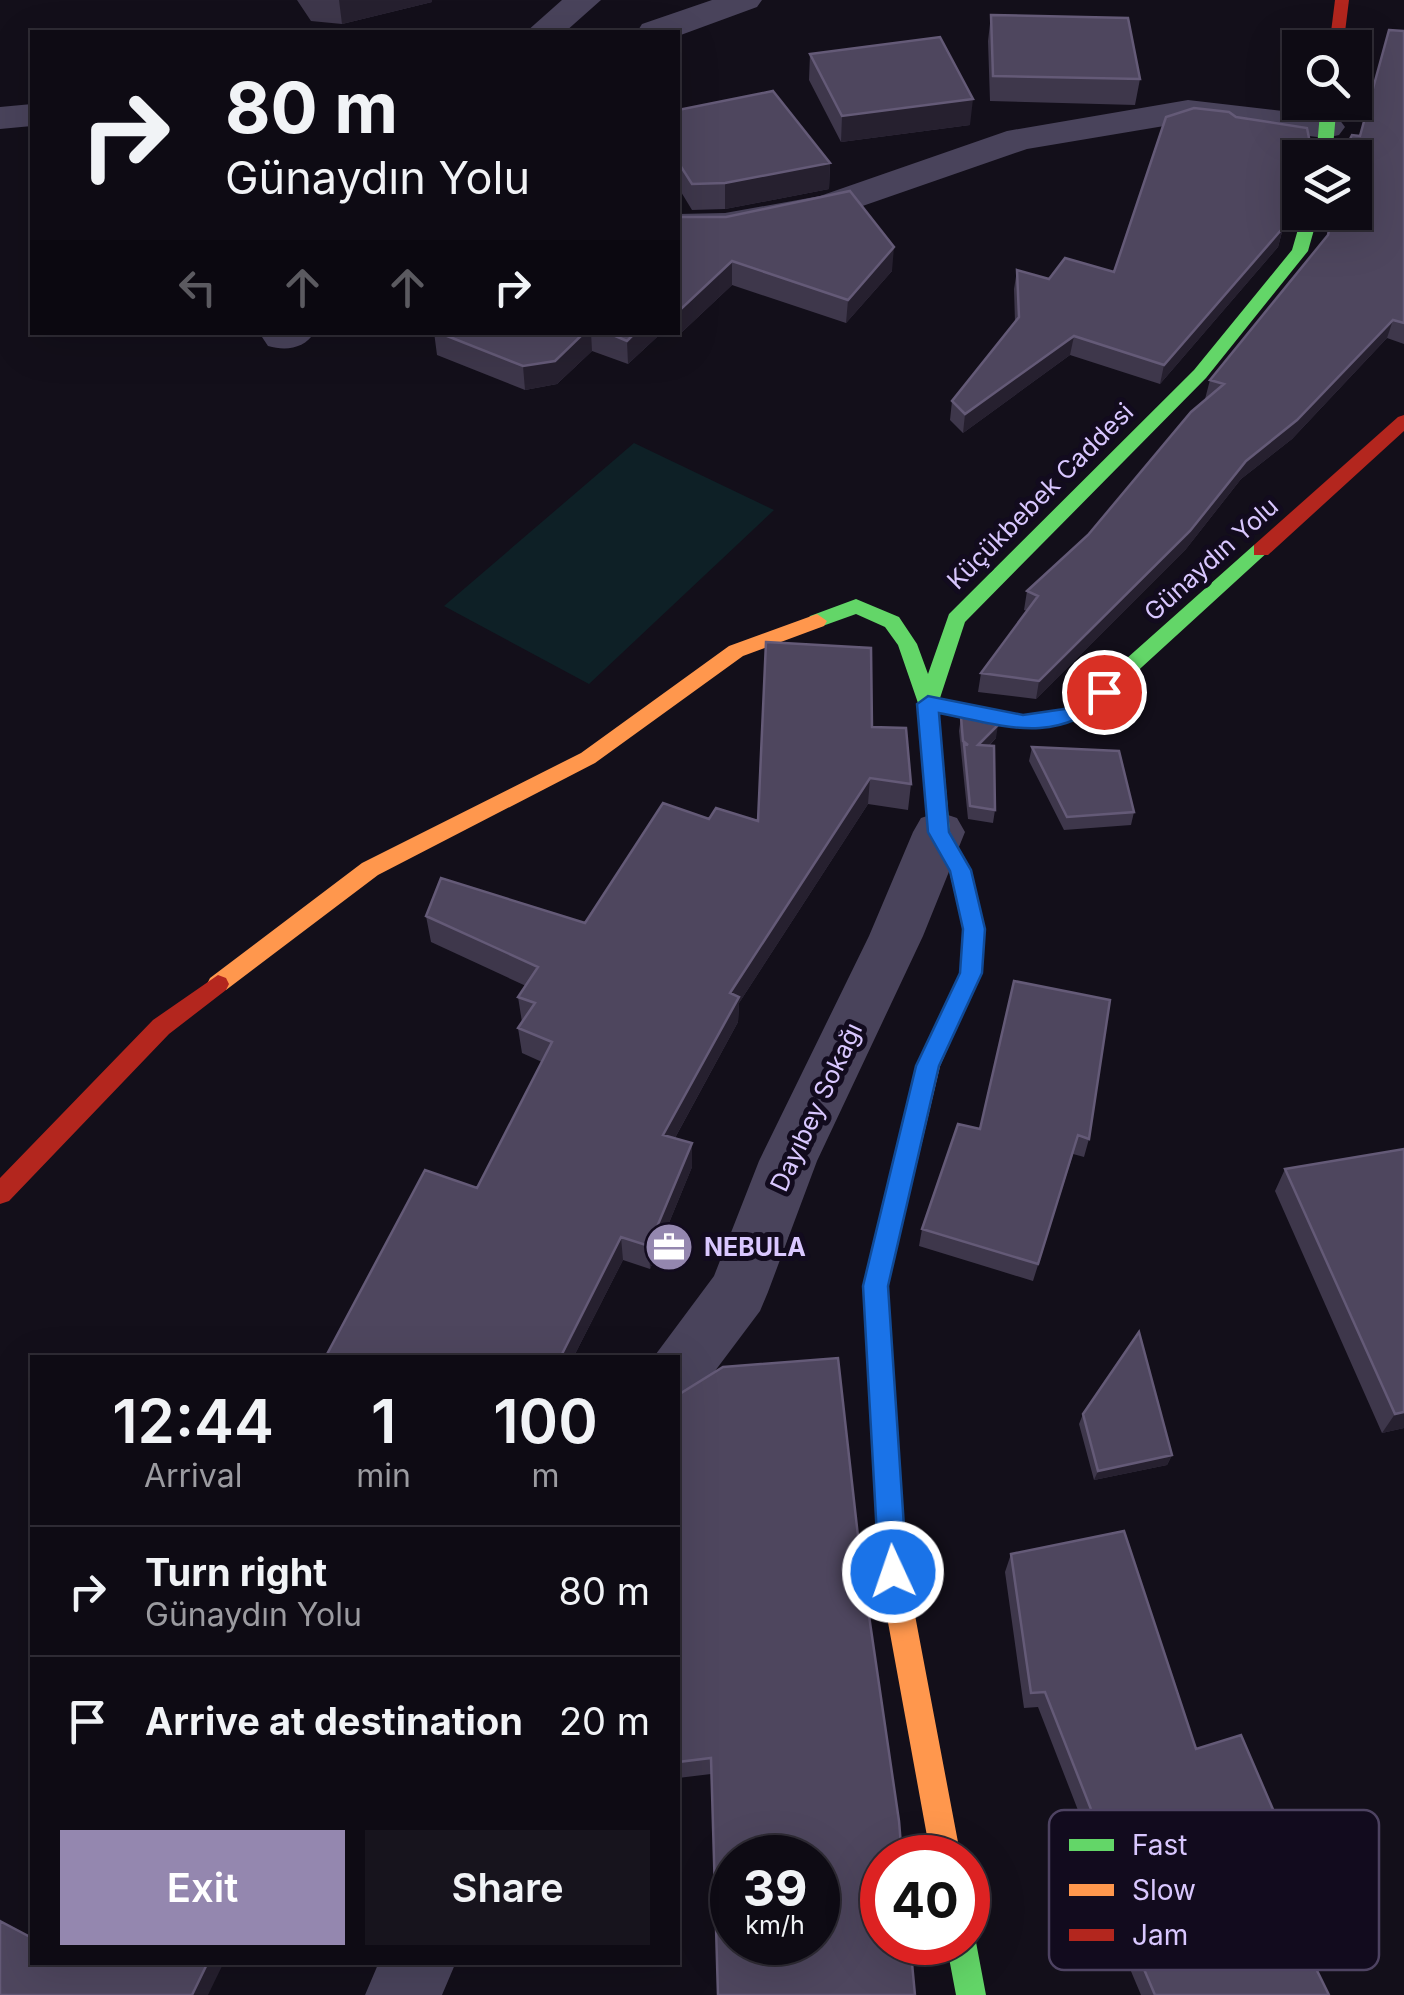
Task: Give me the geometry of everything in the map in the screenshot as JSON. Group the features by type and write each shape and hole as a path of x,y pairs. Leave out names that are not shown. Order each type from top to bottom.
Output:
{"street":[{"path":"546,30 584,0"},
{"path":"662,30 745,0"},
{"path":"1338,30 1342,0"},
{"path":"680,226 725,225 828,206 1020,139 1188,111 1327,129"},
{"path":"0,118 30,116"},
{"name":"Küçükbebek Caddesi","path":"942,1835 893,1572 876,1286 928,1066 971,973 974,929 960,870 939,832 928,704 956,619 1200,374 1300,251 1306,230"},
{"name":"Günaydın Yolu","path":"928,704 1023,722 1076,715 1404,421"},
{"path":"0,1194 161,1027 370,869 588,758 736,650 856,606 892,622 907,644 928,704"},
{"name":"Dayıbey Sokağı","path":"680,1368 738,1292 788,1161 896,936 939,832"},
{"path":"403,1995 418,1965"},
{"path":"966,1965 971,1995"}],"shaded area":[{"path":"634,443 774,510 589,684 444,606"}],"building":[{"path":"991,15 1128,18 1140,79 993,76"},
{"path":"1389,30 1404,31 1404,323 1393,320 1297,420 1246,461 1190,531 1039,681 981,673 1038,596 1027,591 1088,535 1191,412 1224,384 1210,380 1329,230 1372,230 1372,140 1350,140 1352,135 1360,136 1364,120 1372,120 1372,92"},
{"path":"940,37 973,99 842,116 810,54"},
{"path":"773,91 830,163 725,183 692,184 680,165 680,110"},
{"path":"1194,108 1307,128 1309,140 1282,140 1282,229 1164,365 1074,336 965,414 952,401 1019,317 1017,270 1049,279 1065,258 1114,272 1166,117"},
{"path":"850,191 894,247 848,300 732,261 680,309 680,217 726,217"},
{"path":"445,335 582,335 555,361 523,366"},
{"path":"766,642 871,648 872,727 906,728 911,784 870,778 730,993 739,997 663,1135 692,1143 649,1246 621,1237 562,1355 327,1355 425,1170 477,1188 552,1042 518,1028 535,1003 518,997 538,967 426,916 441,878 585,923 663,803 709,819 716,808 758,821"},
{"path":"961,717 998,725 978,745 994,746 995,810 970,806 964,744 968,745 963,741"},
{"path":"1032,747 1119,751 1134,812 1067,817"},
{"path":"1014,981 1110,1000 1089,1139 1078,1135 1038,1264 922,1229 958,1124 980,1129"},
{"path":"1404,1149 1404,1412 1395,1414 1285,1169"},
{"path":"1139,1332 1172,1455 1098,1471 1083,1414"},
{"path":"838,1358 860,1554 900,1835 860,1835 860,1965 912,1965 915,1995 718,1995 717,1965 840,1965 840,1835 713,1835 711,1758 680,1762 680,1394 723,1367"},
{"path":"1124,1531 1196,1749 1241,1735 1273,1810 1091,1810 1045,1692 1031,1693 1011,1554"},
{"path":"0,1921 30,1937 30,1965 207,1965 192,1995 0,1995"},
{"path":"1144,1970 1317,1970 1329,1995 1155,1995"}],"traffic: fast":[{"path":"1326,140 1327,120"},
{"path":"947,1025 971,973 974,929 960,870 939,832 928,703 956,619 1200,374 1300,251 1306,230"},
{"path":"817,621 856,606 892,622 907,644 928,703 1023,722 1077,715 1261,550"},
{"path":"965,1965 971,1995"}],"traffic: slow":[{"path":"218,984 370,869 588,758 736,651 817,621"},
{"path":"942,1835 893,1573 876,1286 928,1066 947,1025"}],"traffic: jam":[{"path":"1338,30 1342,0"},
{"path":"1261,550 1404,421"},
{"path":"0,1194 161,1027 218,984"}],"place":[{"name":"NEBULA","path":"669,1247"}],"route":[{"path":"893,1572 876,1286 928,1066 971,973 974,929 960,870 939,832 928,704 1023,722 1076,715 1104,692"}]}
